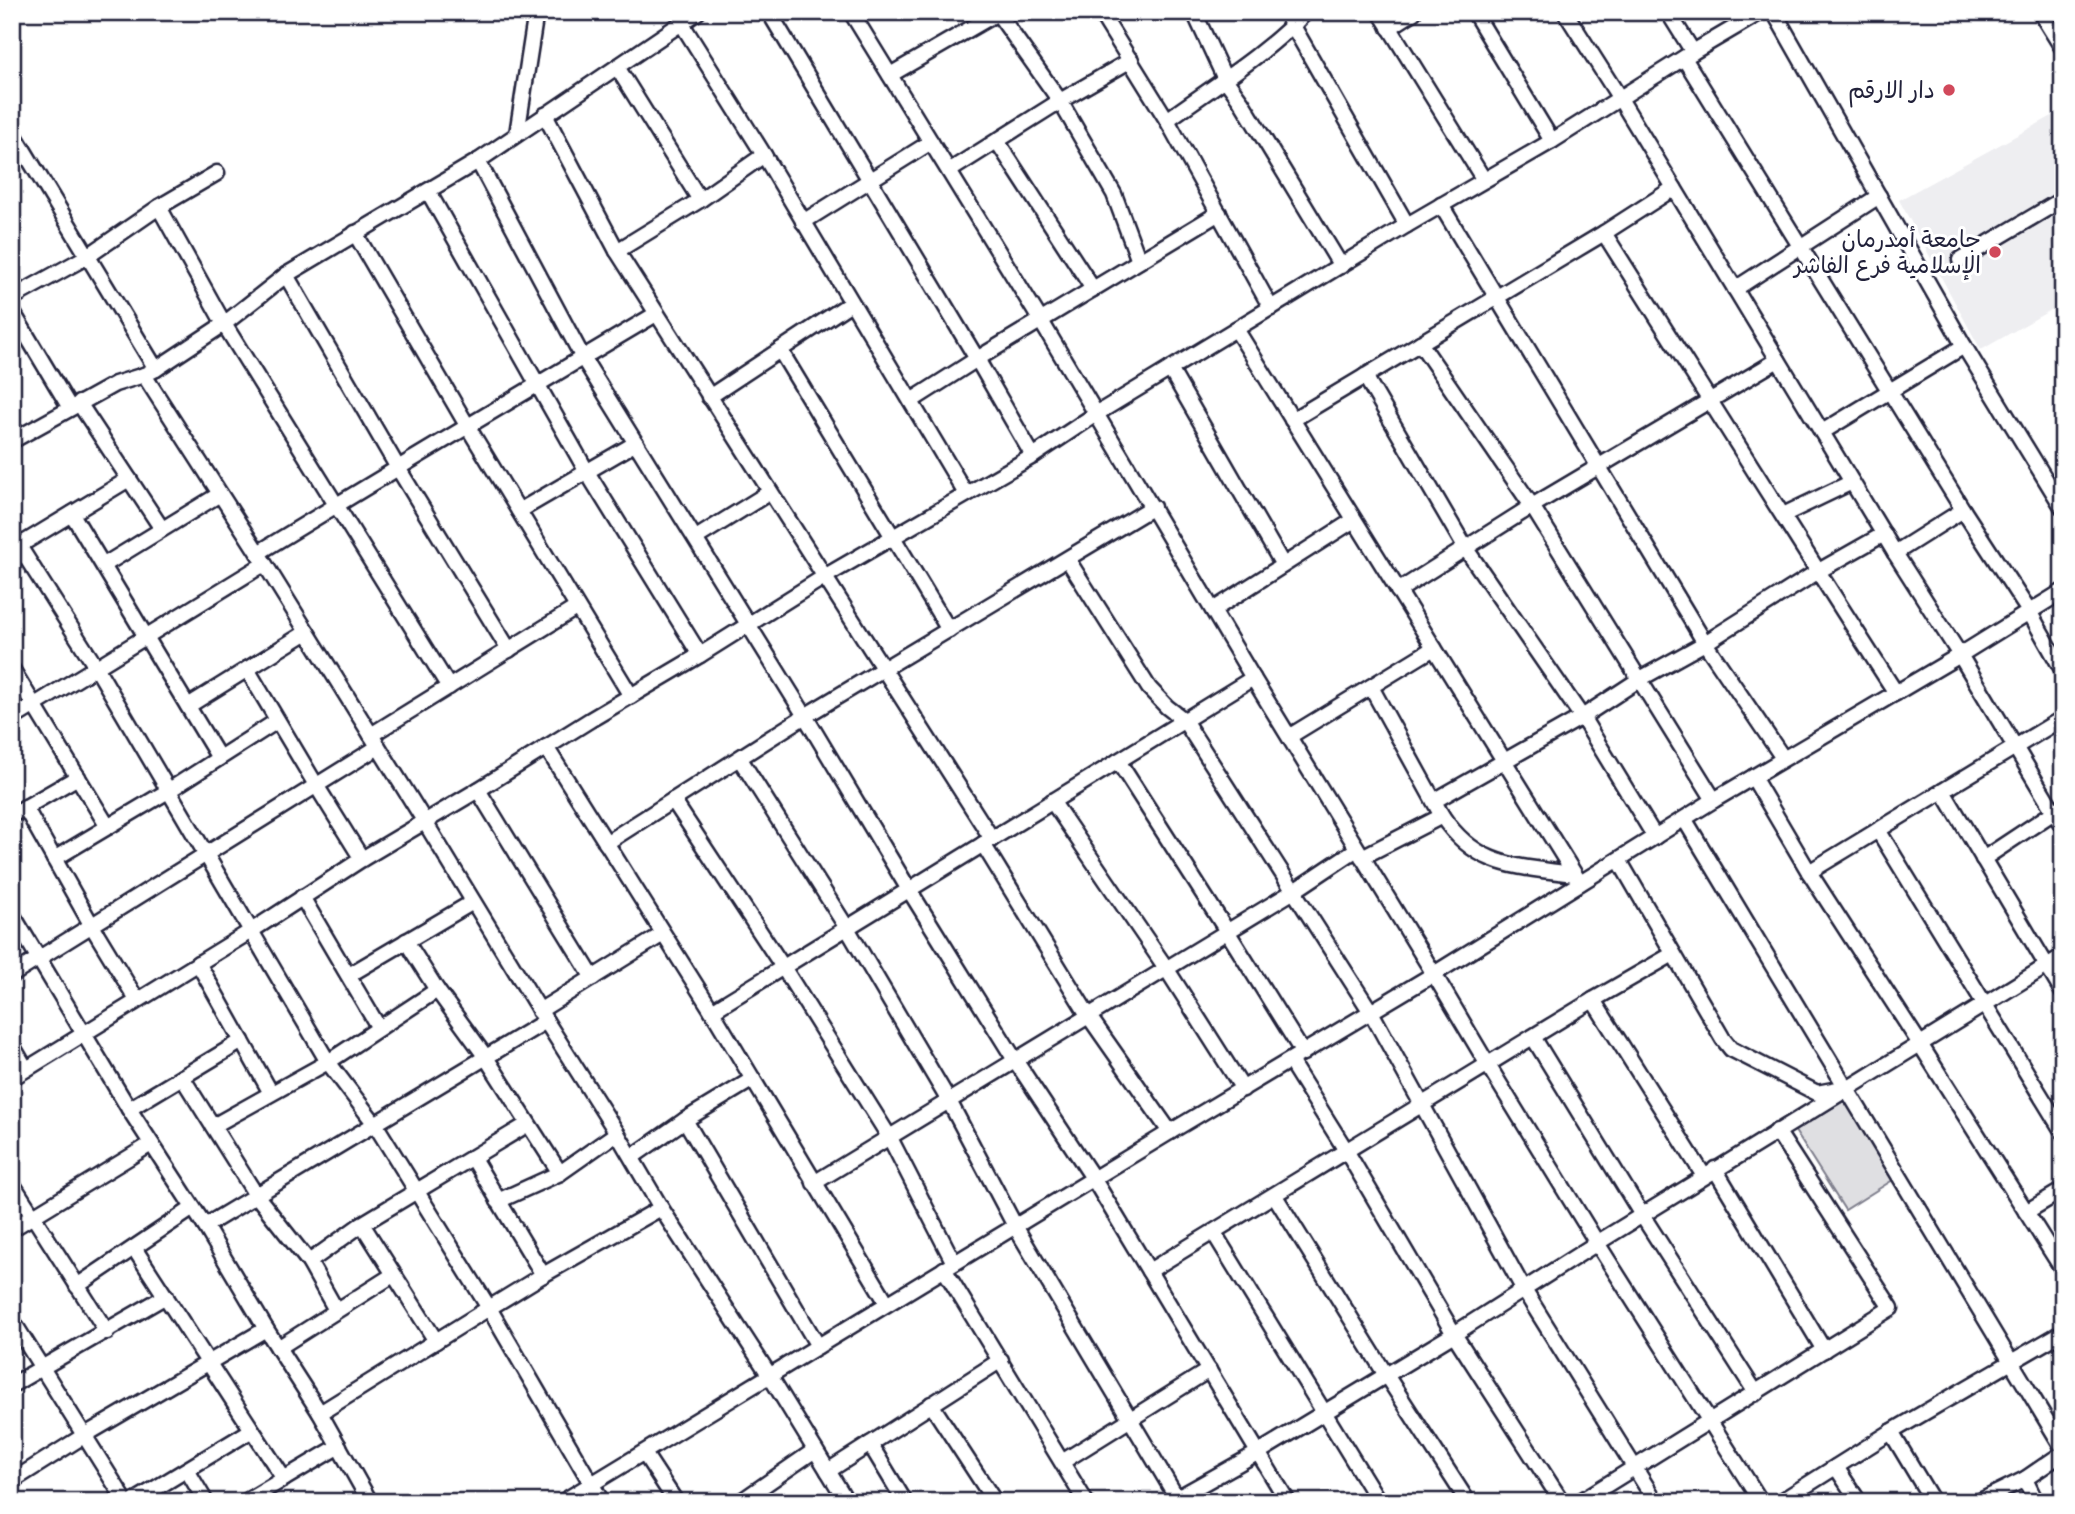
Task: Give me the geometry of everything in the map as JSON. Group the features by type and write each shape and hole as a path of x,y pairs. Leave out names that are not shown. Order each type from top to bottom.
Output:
{"street":[{"path":"517,134 536,12"},
{"path":"12,441 115,384 150,372 224,324 286,275 478,161 698,12"},
{"path":"769,12 1033,456"},
{"path":"851,12 1041,321 1253,678 1488,1065 1761,1502"},
{"path":"1100,12 1167,120 1271,308"},
{"path":"1194,12 1225,79 1341,266"},
{"path":"1285,12 1408,225"},
{"path":"1167,120 1225,79 1293,26 1306,12"},
{"path":"1380,12 1485,180"},
{"path":"1390,28 1414,12"},
{"path":"1475,12 1552,141"},
{"path":"1565,12 1895,554 2015,747 2058,808 2063,827"},
{"path":"1668,12 1688,55 1800,247 2030,613 2063,671"},
{"path":"12,1078 251,931 362,859 824,578 1033,456 1236,328 1552,141 1619,97 1761,12"},
{"path":"1774,12 1964,346 2058,487 2063,508"},
{"path":"2040,12 2063,49"},
{"path":"890,75 998,13 1060,101 1114,194 1139,261"},
{"path":"682,24 764,155 966,494"},
{"path":"949,171 1131,60"},
{"path":"617,67 700,200"},
{"path":"545,116 617,251 884,669 988,841 1088,1016 1170,1132"},
{"path":"12,131 88,256 220,494 632,1157 661,1208 770,1376 828,1471 841,1499"},
{"path":"997,141 1093,289"},
{"path":"803,222 931,142"},
{"path":"617,251 700,200 764,155"},
{"path":"478,161 583,358 805,716 908,888 1015,1060 1093,1178 1287,1502"},
{"path":"12,298 88,256 159,207 217,173"},
{"path":"1292,420 1604,233 1674,188"},
{"path":"428,191 587,472 700,655"},
{"path":"1735,289 1879,196"},
{"path":"1960,260 2063,199"},
{"path":"1441,205 1705,643 1783,758"},
{"path":"159,207 224,324 449,687"},
{"path":"911,401 1219,213"},
{"path":"355,233 468,427 631,696"},
{"path":"1604,233 1895,693"},
{"path":"286,275 398,468 509,650"},
{"path":"709,397 851,303"},
{"path":"12,311 162,529"},
{"path":"12,719 147,636 336,504 656,313"},
{"path":"1236,328 1577,879"},
{"path":"1420,343 1532,506 1714,800"},
{"path":"1822,432 1964,346"},
{"path":"780,350 949,631"},
{"path":"1398,591 1532,506 1778,360"},
{"path":"1170,369 1283,565"},
{"path":"1365,376 1466,550 1582,717 1655,837"},
{"path":"519,511 636,443"},
{"path":"129,478 72,514 14,544 96,667 328,1062 374,1124 489,1308 602,1502"},
{"path":"1783,515 1852,482"},
{"path":"695,538 770,492"},
{"path":"104,565 220,494"},
{"path":"606,844 805,716 1153,507"},
{"path":"1895,554 1963,510"},
{"path":"72,514 219,758"},
{"path":"1213,610 1354,520"},
{"path":"1434,801 1582,717 1817,572 1884,534"},
{"path":"1068,560 1149,688 1184,720 1371,1012 1524,1290 1656,1502"},
{"path":"562,1502 1093,1178 1434,974 1577,879 1619,860 1753,776 2063,592"},
{"path":"12,975 316,785 449,687 576,608"},
{"path":"188,706 307,632"},
{"path":"1290,736 1434,648"},
{"path":"12,669 108,827"},
{"path":"247,669 362,859"},
{"path":"712,1011 1253,678"},
{"path":"1371,687 1442,816 1465,844 1496,861 1577,879"},
{"path":"1809,872 2063,718"},
{"path":"54,859 169,791 277,720"},
{"path":"546,747 712,1011 887,1303"},
{"path":"740,759 847,928 948,1101 1015,1226 1130,1419 1173,1500 1259,1452 1454,1334 1777,1131 2063,956"},
{"path":"1118,761 1227,931 1347,1152 1454,1334 1562,1502"},
{"path":"1753,776 1809,872 2063,1270"},
{"path":"78,777 19,811 54,859 136,1000"},
{"path":"478,790 593,978"},
{"path":"1943,791 2063,993"},
{"path":"673,800 783,967 890,1138 949,1266 1001,1360 1086,1502"},
{"path":"1052,801 1166,968 1242,1089"},
{"path":"1983,859 2058,808"},
{"path":"814,1183 1294,891 1360,853 1442,816"},
{"path":"1685,820 2063,1448"},
{"path":"1878,830 2063,1132"},
{"path":"1619,860 1731,1049 1817,1093 1847,1088"},
{"path":"302,897 379,1028"},
{"path":"349,975 473,902"},
{"path":"12,914 129,1109 205,1226 320,1413 370,1502"},
{"path":"205,1226 485,1056 593,978 663,934"},
{"path":"406,941 485,1056 560,1173"},
{"path":"1150,1271 1593,1000 1673,954"},
{"path":"198,963 271,1093"},
{"path":"213,1126 328,1062 438,990"},
{"path":"1593,1000 1710,1173 1824,1350"},
{"path":"1533,1037 1642,1215 1756,1393"},
{"path":"129,1109 242,1041"},
{"path":"12,1045 26,1069"},
{"path":"182,1077 256,1195 309,1262 336,1310"},
{"path":"632,1157 685,1120 752,1079"},
{"path":"685,1120 818,1346"},
{"path":"309,1262 362,1224 528,1124"},
{"path":"1578,1502 1891,1308 1777,1131"},
{"path":"498,1201 560,1173 617,1133"},
{"path":"12,1229 151,1144"},
{"path":"473,1158 542,1275"},
{"path":"12,1183 107,1332"},
{"path":"2026,1212 2063,1190"},
{"path":"1275,1196 1468,1502"},
{"path":"77,1286 193,1208"},
{"path":"320,1413 542,1275 661,1208"},
{"path":"362,1224 436,1342"},
{"path":"1214,1233 1379,1502"},
{"path":"134,1248 284,1479"},
{"path":"278,1348 393,1275"},
{"path":"12,1385 166,1296"},
{"path":"12,1320 126,1502"},
{"path":"12,1481 266,1329"},
{"path":"1780,1502 1891,1432 2063,1332"},
{"path":"828,1471 1001,1360"},
{"path":"1062,1462 1209,1370"},
{"path":"931,1404 995,1502"},
{"path":"133,1502 252,1430"},
{"path":"1891,1432 1933,1502"},
{"path":"870,1444 905,1502"},
{"path":"245,1502 339,1446"},
{"path":"744,1500 815,1450"},
{"path":"645,1453 676,1502"},
{"path":"1978,1502 2025,1479 2063,1453"},
{"path":"1836,1467 1859,1502"},
{"path":"187,1469 206,1502"},
{"path":"2025,1479 2036,1502"}],"shaded area":[{"name":"جامعة أمدرمان الإسلامية فرع الفاشر","path":"2063,110 2063,303 1981,350 1899,200"},
{"path":"1847,1099 1896,1178 1845,1210 1795,1131"}],"place":[{"name":"دار الارقم","path":"1949,90"},
{"name":"جامعة أمدرمان الإسلامية فرع الفاشر","path":"1995,252"}]}
